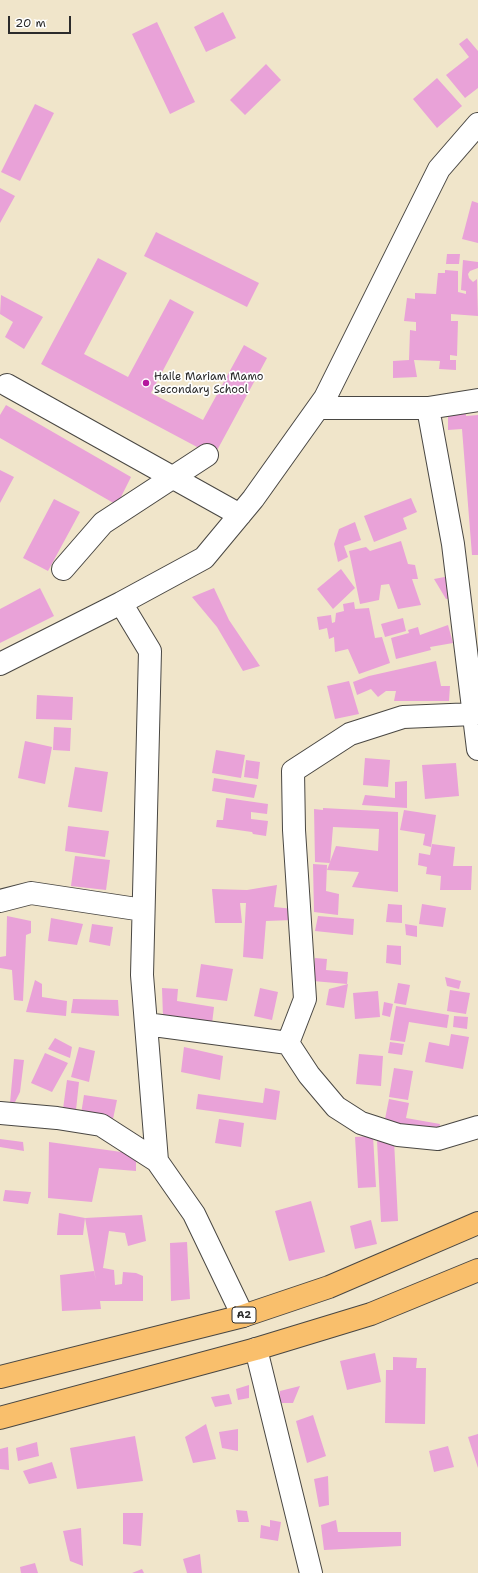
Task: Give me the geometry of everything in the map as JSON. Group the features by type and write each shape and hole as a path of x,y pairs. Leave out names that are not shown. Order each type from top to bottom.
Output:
{"highway":[{"name":"A2","path":"0,1377 243,1316 329,1287 478,1223"},
{"path":"0,1418 256,1350 371,1314 478,1270"}],"street":[{"path":"0,664 121,603 204,558 253,499 326,398 439,169 478,124"},
{"path":"7,385 240,515"},
{"path":"318,408 428,408 478,400"},
{"path":"428,408 453,544 478,749"},
{"path":"63,569 104,523 207,455"},
{"path":"121,603 150,651 142,975 157,1161"},
{"path":"288,1043 305,999 294,830 293,771 350,734 403,718 474,714"},
{"path":"0,901 31,893 143,910"},
{"path":"146,1024 288,1043 309,1075 336,1107 361,1123 398,1135 438,1139 478,1127"},
{"path":"0,1113 57,1118 102,1125 157,1161 194,1214 243,1316"},
{"path":"256,1350 311,1573"}],"building":[{"path":"223,12 236,38 206,52 194,27"},
{"path":"157,22 195,102 170,114 132,34"},
{"path":"467,38 478,51 478,88 465,98 446,75 469,57 459,44"},
{"path":"266,64 281,80 245,115 230,100"},
{"path":"437,78 462,106 437,128 413,99"},
{"path":"35,104 54,113 20,181 1,172"},
{"path":"0,188 15,196 0,223"},
{"path":"472,201 478,203 478,243 462,239"},
{"path":"156,232 259,283 247,307 144,256"},
{"path":"447,254 460,254 459,264 446,264"},
{"path":"98,258 127,273 84,354 128,377 170,299 194,312 151,393 203,420 244,345 267,358 214,456 41,364"},
{"path":"463,260 478,262 478,268 470,271 468,274 469,278 473,282 477,279 478,316 451,314 451,321 458,321 457,356 450,355 450,360 456,360 456,370 439,369 440,361 414,360 417,377 393,378 393,361 409,360 410,330 416,331 416,322 404,321 407,298 415,299 415,293 436,294 438,273 445,273 445,270 458,271 458,292 466,294 466,291 461,290"},
{"path":"1,295 43,317 24,349 5,337 13,322 0,314"},
{"path":"6,405 131,477 117,505 0,438 0,415"},
{"path":"466,411 466,416 478,415 478,555 472,555 462,429 448,430 448,413"},
{"path":"0,470 14,477 0,503"},
{"path":"411,498 417,512 403,518 407,529 374,542 364,516"},
{"path":"54,499 80,512 48,571 23,558"},
{"path":"355,522 361,540 344,546 348,557 338,562 334,544 339,529"},
{"path":"401,541 408,564 415,565 418,579 412,579 421,605 398,609 389,584 381,585 379,600 360,604 349,551 366,547 370,551"},
{"path":"341,569 355,588 333,609 317,589"},
{"path":"450,576 455,598 446,599 434,579"},
{"path":"40,588 54,616 0,643 0,609"},
{"path":"214,588 229,620 260,666 243,671 217,627 192,597"},
{"path":"354,602 355,609 369,608 375,638 382,637 390,663 359,674 348,649 335,652 334,637 329,639 327,628 319,630 317,617 331,615 332,623 335,622 336,613 344,611 343,604"},
{"path":"403,618 406,631 385,637 381,624"},
{"path":"448,625 453,643 430,647 431,650 396,659 391,638 409,633 408,630 418,627 420,635"},
{"path":"436,661 441,686 450,686 449,701 394,701 396,691 386,691 378,697 371,689 357,695 353,682 369,676"},
{"path":"349,681 359,714 335,719 327,686"},
{"path":"37,695 73,697 72,720 36,719"},
{"path":"54,727 71,728 70,751 53,750"},
{"path":"25,741 52,747 45,784 18,778"},
{"path":"216,750 245,755 241,778 212,773"},
{"path":"365,758 390,760 388,787 363,785"},
{"path":"246,760 260,762 258,779 244,777"},
{"path":"456,763 459,796 425,799 422,765"},
{"path":"75,767 108,772 102,812 68,807"},
{"path":"214,778 257,785 254,798 212,791"},
{"path":"407,781 407,808 362,805 365,795 395,798 395,782"},
{"path":"226,798 268,804 267,814 251,812 251,819 268,821 266,836 253,834 252,832 216,827 217,820 223,820"},
{"path":"323,808 398,812 398,892 352,887 359,872 327,870 330,863 315,862 314,809 323,810","holes":["333,827 379,829 378,851 336,846 330,862"]},
{"path":"404,810 436,815 431,847 423,845 425,834 400,830"},
{"path":"68,826 109,831 105,857 65,851"},
{"path":"432,844 455,847 453,866 472,866 471,890 440,890 441,876 426,874 427,867 418,865 419,853 430,855"},
{"path":"75,856 110,860 106,890 71,886"},
{"path":"313,864 327,865 326,891 339,894 338,915 314,912"},
{"path":"277,885 274,907 294,909 293,920 266,921 263,959 243,957 246,903 240,903 242,923 215,923 212,889 247,890"},
{"path":"388,904 402,905 402,923 386,922"},
{"path":"422,904 446,908 443,927 419,924"},
{"path":"7,916 31,921 31,933 26,935 23,1001 14,1000 12,970 0,968 0,957 6,956"},
{"path":"318,916 354,919 353,935 315,931"},
{"path":"51,918 83,924 77,945 48,941"},
{"path":"92,924 113,927 110,946 89,942"},
{"path":"405,924 417,926 417,937 406,935"},
{"path":"387,945 401,946 401,965 386,963"},
{"path":"315,958 327,959 326,970 348,972 347,984 313,981"},
{"path":"201,964 233,969 227,1001 196,997"},
{"path":"445,977 461,981 459,989 447,986"},
{"path":"35,980 42,984 42,997 67,1001 66,1016 26,1012"},
{"path":"398,983 410,985 406,1005 394,1003"},
{"path":"348,984 344,1008 326,1005 329,989"},
{"path":"162,988 178,989 177,1001 214,1007 212,1024 163,1017"},
{"path":"260,988 278,992 272,1020 254,1016"},
{"path":"450,990 470,993 466,1014 447,1011"},
{"path":"378,991 380,1017 355,1019 353,993"},
{"path":"73,999 118,1000 119,1016 71,1013"},
{"path":"384,1002 393,1004 390,1017 382,1015"},
{"path":"396,1006 449,1015 447,1028 409,1022 405,1042 390,1040"},
{"path":"454,1016 468,1017 467,1029 453,1027"},
{"path":"451,1034 469,1037 463,1069 425,1062 429,1042 449,1046"},
{"path":"55,1038 72,1047 70,1058 48,1049"},
{"path":"390,1042 404,1044 402,1055 388,1053"},
{"path":"79,1047 95,1051 89,1082 71,1077"},
{"path":"184,1047 223,1056 220,1080 181,1072"},
{"path":"45,1053 68,1063 52,1092 31,1083"},
{"path":"359,1054 383,1056 381,1086 356,1084"},
{"path":"14,1059 24,1060 20,1092 14,1104 10,1103"},
{"path":"394,1068 413,1071 408,1100 389,1097"},
{"path":"67,1080 79,1082 76,1110 63,1109"},
{"path":"265,1088 280,1091 276,1120 196,1109 198,1094 263,1103"},
{"path":"84,1095 117,1100 113,1119 81,1114"},
{"path":"389,1099 409,1103 406,1118 440,1124 436,1145 382,1134"},
{"path":"219,1119 244,1123 241,1147 215,1143"},
{"path":"373,1136 376,1187 358,1188 355,1137"},
{"path":"0,1139 23,1142 24,1151 0,1147"},
{"path":"377,1140 394,1140 398,1221 381,1222"},
{"path":"49,1142 136,1154 136,1171 99,1168 92,1202 48,1198"},
{"path":"5,1190 31,1192 28,1204 3,1201"},
{"path":"311,1201 325,1252 289,1261 275,1211"},
{"path":"59,1213 85,1218 83,1235 57,1235"},
{"path":"142,1215 146,1241 128,1246 125,1233 109,1231 103,1268 114,1270 115,1285 122,1284 123,1272 136,1273 143,1276 143,1301 100,1301 101,1309 62,1311 60,1275 94,1271 96,1281 85,1218"},
{"path":"371,1220 377,1244 355,1249 350,1226"},
{"path":"187,1242 190,1299 171,1301 170,1243"},
{"path":"375,1353 381,1382 347,1390 340,1361"},
{"path":"393,1357 417,1358 416,1368 426,1368 425,1424 385,1423 386,1370 393,1370"},
{"path":"249,1385 249,1398 238,1400 236,1389"},
{"path":"300,1386 293,1403 279,1403 280,1391"},
{"path":"229,1394 232,1404 215,1407 211,1397"},
{"path":"313,1415 326,1456 307,1463 296,1421"},
{"path":"206,1424 216,1459 193,1463 185,1437"},
{"path":"238,1429 238,1451 222,1448 219,1432"},
{"path":"478,1434 478,1468 468,1437"},
{"path":"135,1436 143,1481 77,1489 70,1448"},
{"path":"37,1442 39,1456 18,1461 16,1448"},
{"path":"448,1446 454,1467 434,1472 429,1451"},
{"path":"8,1447 9,1470 0,1469 0,1449"},
{"path":"52,1462 57,1478 29,1484 23,1471"},
{"path":"328,1476 329,1505 319,1507 314,1479"},
{"path":"236,1510 247,1511 249,1522 238,1522"},
{"path":"123,1513 143,1513 141,1546 123,1544"},
{"path":"270,1520 281,1522 278,1541 260,1538 261,1525 270,1527"},
{"path":"336,1520 338,1532 401,1532 401,1546 324,1550 321,1525"},
{"path":"81,1528 83,1566 70,1561 63,1531"},
{"path":"200,1554 202,1573 187,1573 183,1559"},
{"path":"35,1563 38,1573 21,1573 20,1567"},
{"path":"142,1569 144,1573 132,1573"}],"place":[{"name":"Haile Mariam Mamo Secondary School","path":"146,383"}]}
